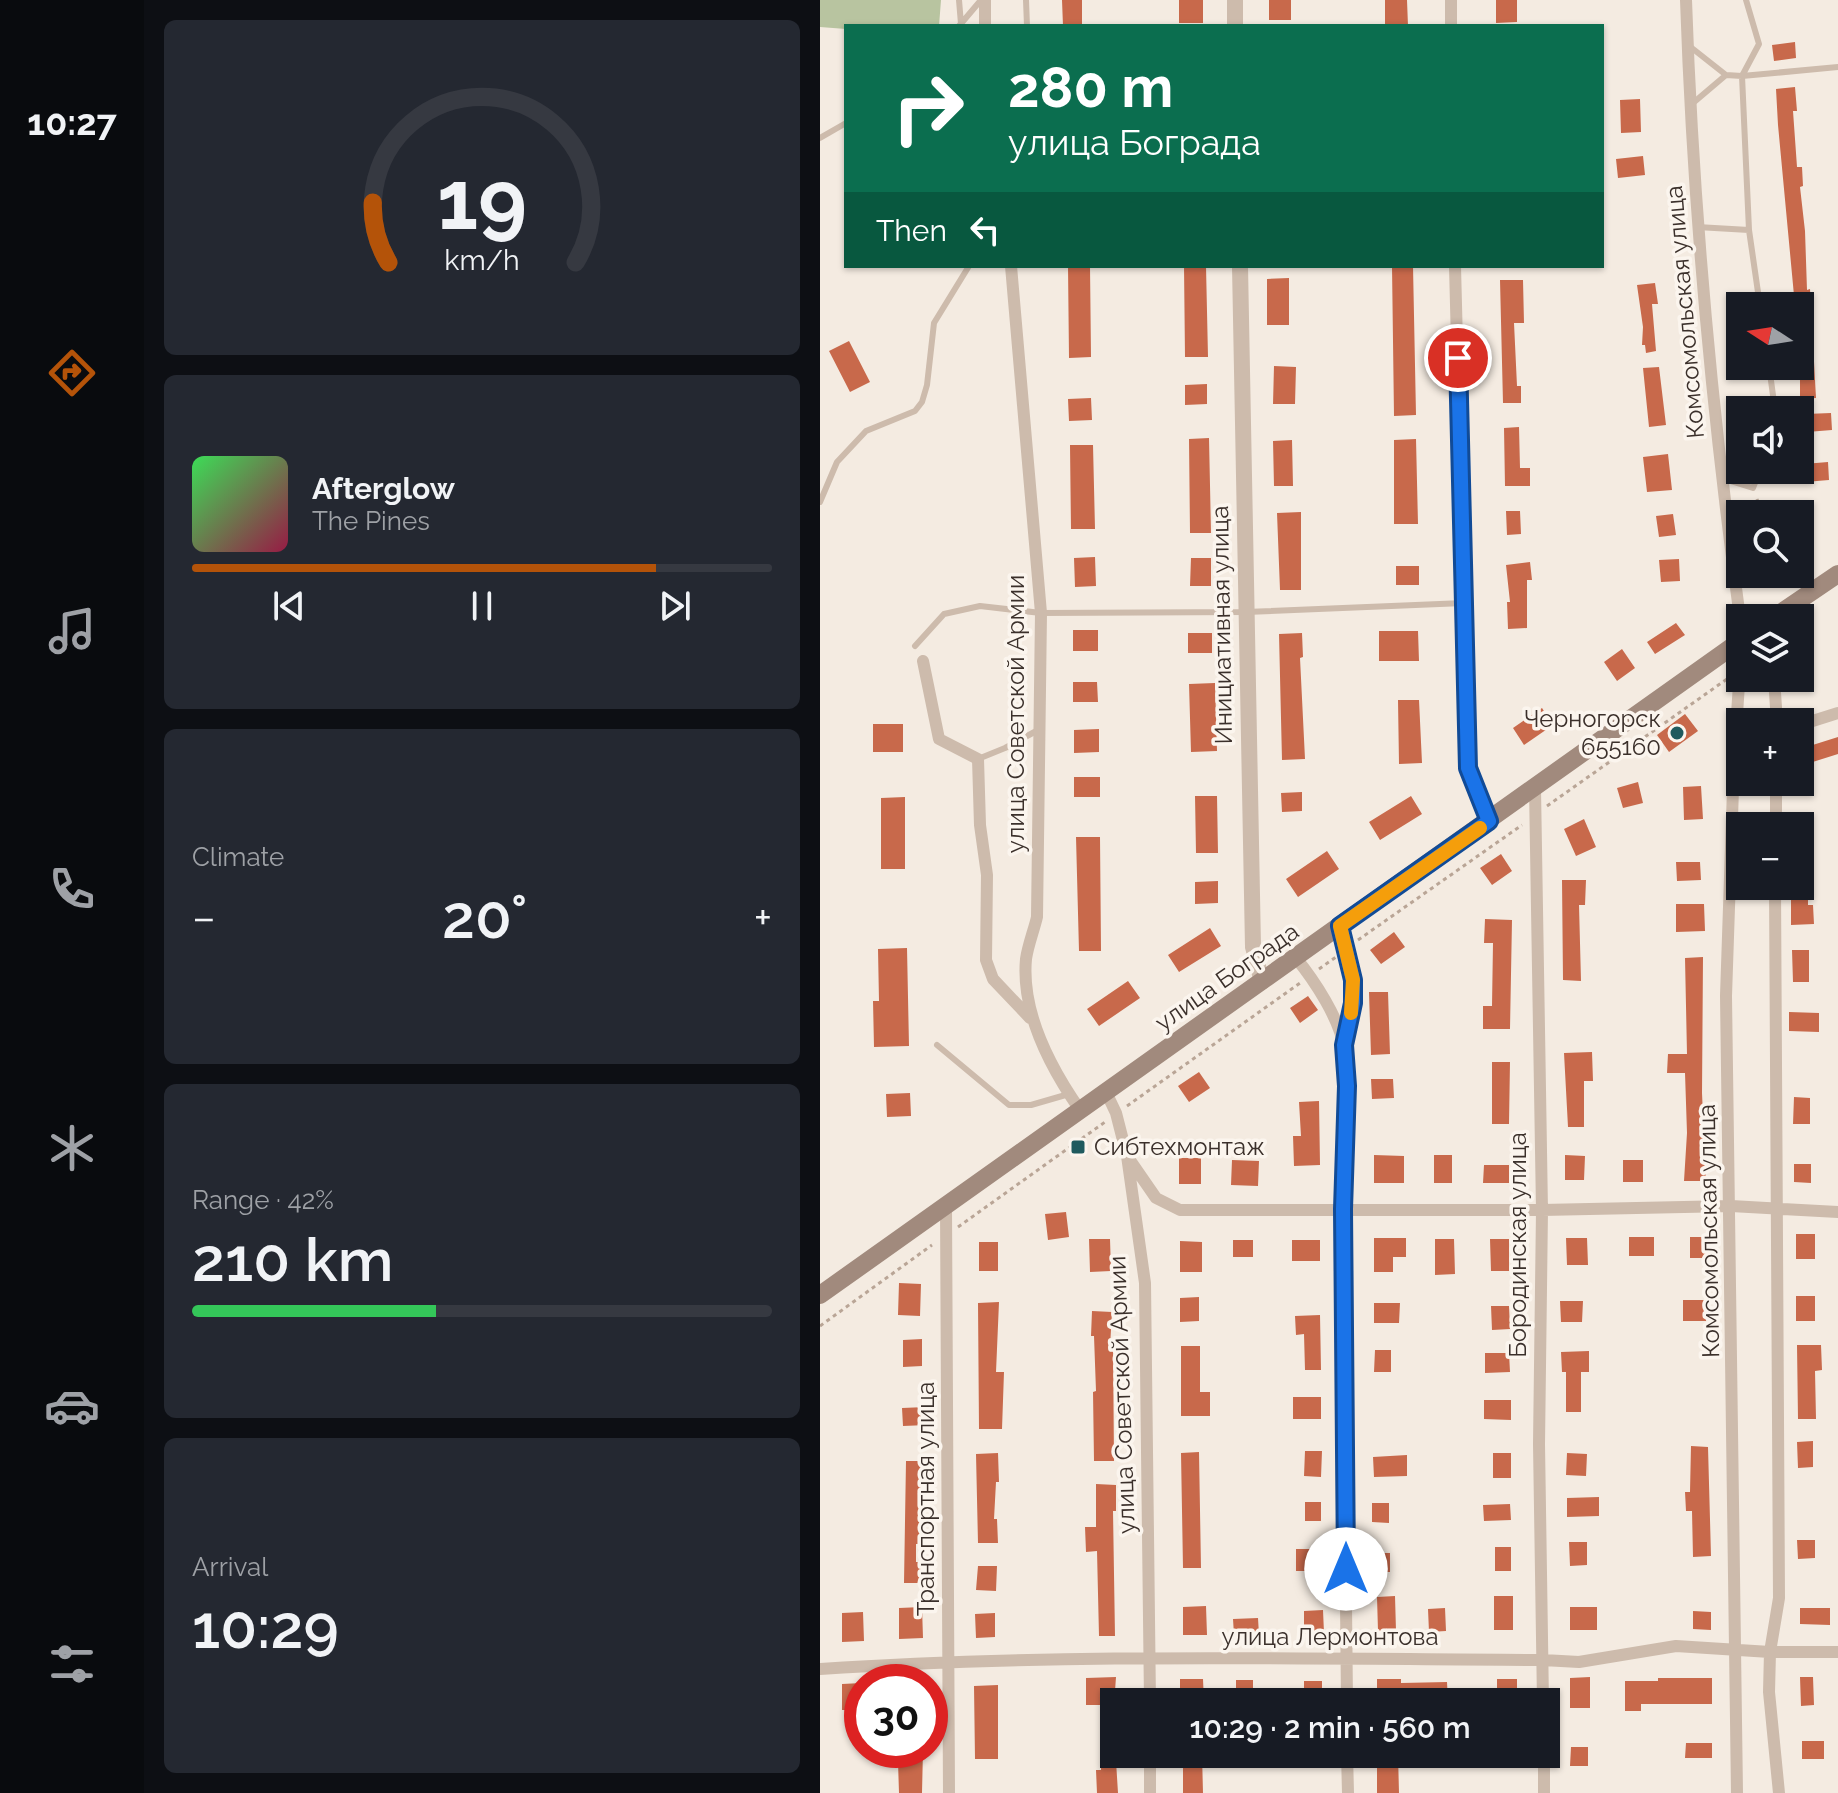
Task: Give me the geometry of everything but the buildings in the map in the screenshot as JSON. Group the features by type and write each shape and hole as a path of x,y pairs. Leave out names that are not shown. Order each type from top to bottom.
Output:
{"main road":[{"path":"1794,604 1838,574"},
{"name":"улица Бограда","path":"820,1295 1726,651"}],"street":[{"path":"983,0 985,24"},
{"path":"1235,0 1235,24"},
{"path":"1451,0 1451,24"},
{"name":"Комсомольская улица","path":"1686,0 1696,227 1738,604"},
{"name":"улица Советской Армии","path":"1011,268 1041,613 1037,917 1026,960 1030,1018"},
{"name":"Инициативная улица","path":"1240,268 1253,947 1262,982"},
{"path":"1455,268 1468,768 1489,821"},
{"name":"улица Советской Армии","path":"923,661 939,739 978,759 980,825 987,875 986,960 993,979 1030,1018 1080,1110"},
{"path":"1814,721 1838,713"},
{"name":"Бородинская улица","path":"1535,788 1542,1210 1539,1444 1543,1688"},
{"name":"Комсомольская улица","path":"1735,796 1726,996 1737,1793"},
{"path":"1775,900 1779,1598 1770,1652 1769,1692 1779,1793"},
{"path":"1340,926 1353,980 1353,1003 1344,1045 1347,1086 1343,1209 1347,1688"},
{"path":"1296,958 1327,1005 1344,1045"},
{"name":"улица Советской Армии","path":"1106,1092 1116,1113 1127,1156 1145,1283 1150,1688"},
{"path":"1127,1156 1156,1198 1180,1210 1542,1210 1731,1206 1838,1212"},
{"name":"Транспортная улица","path":"946,1206 949,1793"},
{"name":"улица Лермонтова","path":"820,1669 950,1660 1150,1658 1579,1662 1676,1646 1770,1652 1838,1652"},
{"path":"1150,1768 1150,1793"},
{"path":"1347,1768 1348,1793"},
{"path":"1544,1768 1544,1793"}],"lane":[{"path":"959,0 960,24"},
{"path":"961,24 983,0"},
{"path":"1026,0 1027,24"},
{"path":"1746,0 1759,44 1742,76 1749,230 1758,292"},
{"path":"1687,45 1726,75 1838,67"},
{"path":"1690,106 1726,75"},
{"path":"820,138 844,124"},
{"path":"1696,227 1749,230"},
{"path":"820,502 837,462 866,431 915,411 922,402 934,323 968,268"},
{"path":"1724,479 1753,488 1755,484"},
{"path":"915,646 944,614 980,606 1041,613 1246,612 1464,603"},
{"path":"978,759 1040,729"},
{"path":"937,1045 1009,1105 1031,1105 1069,1094"}],"path":[{"path":"1753,488 1757,500"},
{"path":"820,1326 1726,679"}],"green space":[{"path":"820,0 941,0 939,24 844,24 844,29 820,27"}],"slow traffic":[{"path":"1351,1013 1353,980 1340,926 1480,828"}],"place":[{"name":"Черногорск 655160","path":"1677,733"},
{"name":"Сибтехмонтаж","path":"1078,1147"}],"route":[{"path":"1346,1569 1343,1209 1347,1086 1344,1045 1353,1003 1353,980 1340,926 1489,821 1468,768 1458,358"}]}
